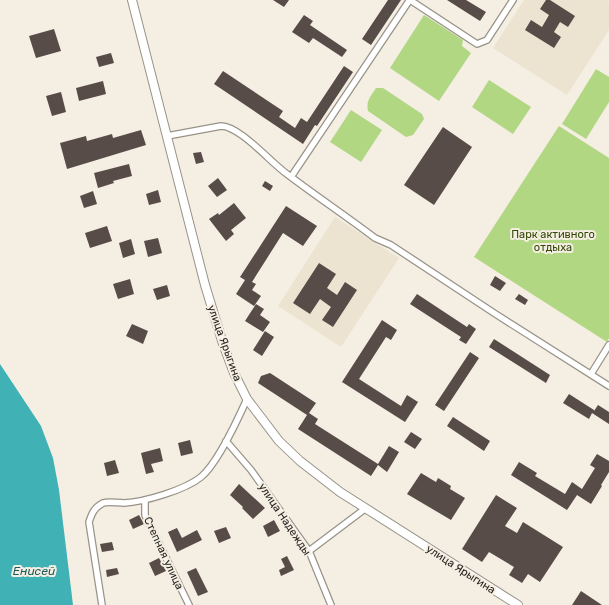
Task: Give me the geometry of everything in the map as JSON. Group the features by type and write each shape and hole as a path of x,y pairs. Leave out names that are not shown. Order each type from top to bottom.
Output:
{"street":[{"name":"улица Ярыгина","path":"132,0 205,285 234,373 247,399 279,441 300,461 340,492 518,605"},
{"path":"291,177 409,0 477,44 487,40 513,0"},
{"path":"167,136 228,126 262,151 291,177 375,238 391,245 609,386"},
{"path":"591,374 609,345"},
{"path":"102,605 89,522 94,510 105,502 123,503 145,500 188,485 202,476 210,467 239,418 247,399"},
{"name":"улица Надежды","path":"226,440 251,470 308,551 331,605"},
{"name":"Степная улица","path":"145,500 146,515 189,605"},
{"path":"308,551 366,508"}],"shaded area":[{"path":"524,0 608,0 609,30 567,95 493,48"},
{"path":"335,217 399,258 341,347 278,306"}],"green space":[{"path":"424,15 463,40 462,46 471,53 439,101 390,68"},
{"path":"596,69 609,77 609,102 586,139 562,124"},
{"path":"489,80 531,107 513,134 472,107"},
{"path":"376,88 383,88 422,114 424,119 413,135 406,137 368,111 368,102"},
{"path":"351,110 382,130 361,162 330,142"},
{"name":"Парк активного отдыха","path":"559,126 609,158 609,338 607,342 474,257"}],"water":[{"name":"Енисей","path":"0,364 41,426 53,458 59,490 73,605 0,605"}],"building":[{"path":"273,0 289,0 284,7"},
{"path":"388,0 401,0 371,45 362,39"},
{"path":"447,0 466,0 486,12 480,21"},
{"path":"546,0 550,0 575,16 568,27 560,22 554,32 561,37 554,48 525,30 531,20 542,27 549,15 540,9"},
{"path":"304,15 313,21 310,25 347,50 342,57 313,38 309,43 292,32"},
{"path":"54,29 61,51 36,58 29,36"},
{"path":"111,53 114,63 99,67 96,57"},
{"path":"344,66 353,72 317,126 315,125 303,144 214,84 223,71 283,111 279,117 295,128 301,118 307,122"},
{"path":"103,81 106,94 79,101 76,88"},
{"path":"61,92 66,112 52,116 46,96"},
{"path":"443,127 472,147 434,205 404,185"},
{"path":"141,130 146,145 67,169 60,143 86,136 87,141 112,134 113,138"},
{"path":"201,152 204,162 196,164 193,153"},
{"path":"129,164 132,176 113,181 114,183 98,188 94,173"},
{"path":"218,178 227,190 217,197 208,186"},
{"path":"265,181 273,186 270,191 262,186"},
{"path":"158,190 161,202 149,205 146,194"},
{"path":"93,191 97,204 84,208 80,196"},
{"path":"234,203 246,218 231,230 234,234 226,241 209,219 218,213 219,215"},
{"path":"286,206 317,226 303,246 283,233 252,282 256,284 252,290 261,296 254,306 236,294 245,280 240,277"},
{"path":"107,226 112,241 90,248 85,233"},
{"path":"158,238 162,253 148,257 144,241"},
{"path":"131,239 135,254 123,258 119,243"},
{"path":"319,263 336,274 327,288 337,295 345,282 357,290 333,327 322,320 331,307 320,299 310,314 293,303"},
{"path":"495,276 506,283 500,291 490,285"},
{"path":"130,279 134,294 118,299 113,284"},
{"path":"167,285 170,296 157,300 153,289"},
{"path":"417,294 467,327 469,324 476,329 466,344 459,340 461,337 410,304"},
{"path":"519,294 528,300 525,305 515,299"},
{"path":"256,304 264,309 260,315 270,322 263,332 245,321"},
{"path":"382,320 397,330 391,340 386,337 359,379 401,406 407,395 418,402 405,422 342,382"},
{"path":"132,324 148,331 143,344 126,336"},
{"path":"265,331 274,337 262,356 253,350"},
{"path":"494,339 550,375 546,383 489,347"},
{"path":"470,352 479,358 444,411 435,405"},
{"path":"270,373 316,403 309,413 318,419 315,424 378,464 389,446 399,452 387,472 378,465 371,476 298,429 307,415 258,383 261,376"},
{"path":"569,394 594,411 598,405 609,412 609,424 592,413 589,419 563,403"},
{"path":"453,417 490,441 484,451 447,426"},
{"path":"411,432 422,439 415,449 404,442"},
{"path":"190,440 193,453 181,456 178,443"},
{"path":"160,448 163,461 151,464 154,472 146,474 141,453"},
{"path":"597,454 609,461 609,472 601,485 602,486 591,504 577,495 567,510 511,475 519,462 537,473 535,476 565,494 572,482 582,489 595,468 590,465"},
{"path":"115,460 119,473 107,476 104,463"},
{"path":"421,473 436,482 438,478 451,486 450,489 465,498 451,520 407,494"},
{"path":"239,484 265,508 253,519 230,495"},
{"path":"496,495 517,508 505,526 517,533 523,522 563,547 540,582 528,574 522,583 509,575 514,567 489,552 482,562 462,549"},
{"path":"139,515 144,524 133,529 129,520"},
{"path":"274,520 280,531 268,537 263,526"},
{"path":"226,527 231,538 219,543 214,531"},
{"path":"177,528 182,538 197,530 202,540 177,552 168,532"},
{"path":"112,542 114,550 102,552 100,544"},
{"path":"287,556 294,570 281,576 279,570 285,567 281,559"},
{"path":"159,558 166,571 155,576 149,563"},
{"path":"117,568 119,574 107,577 106,570"},
{"path":"196,568 208,592 198,596 187,572"},
{"path":"581,591 602,605 572,605"}]}
